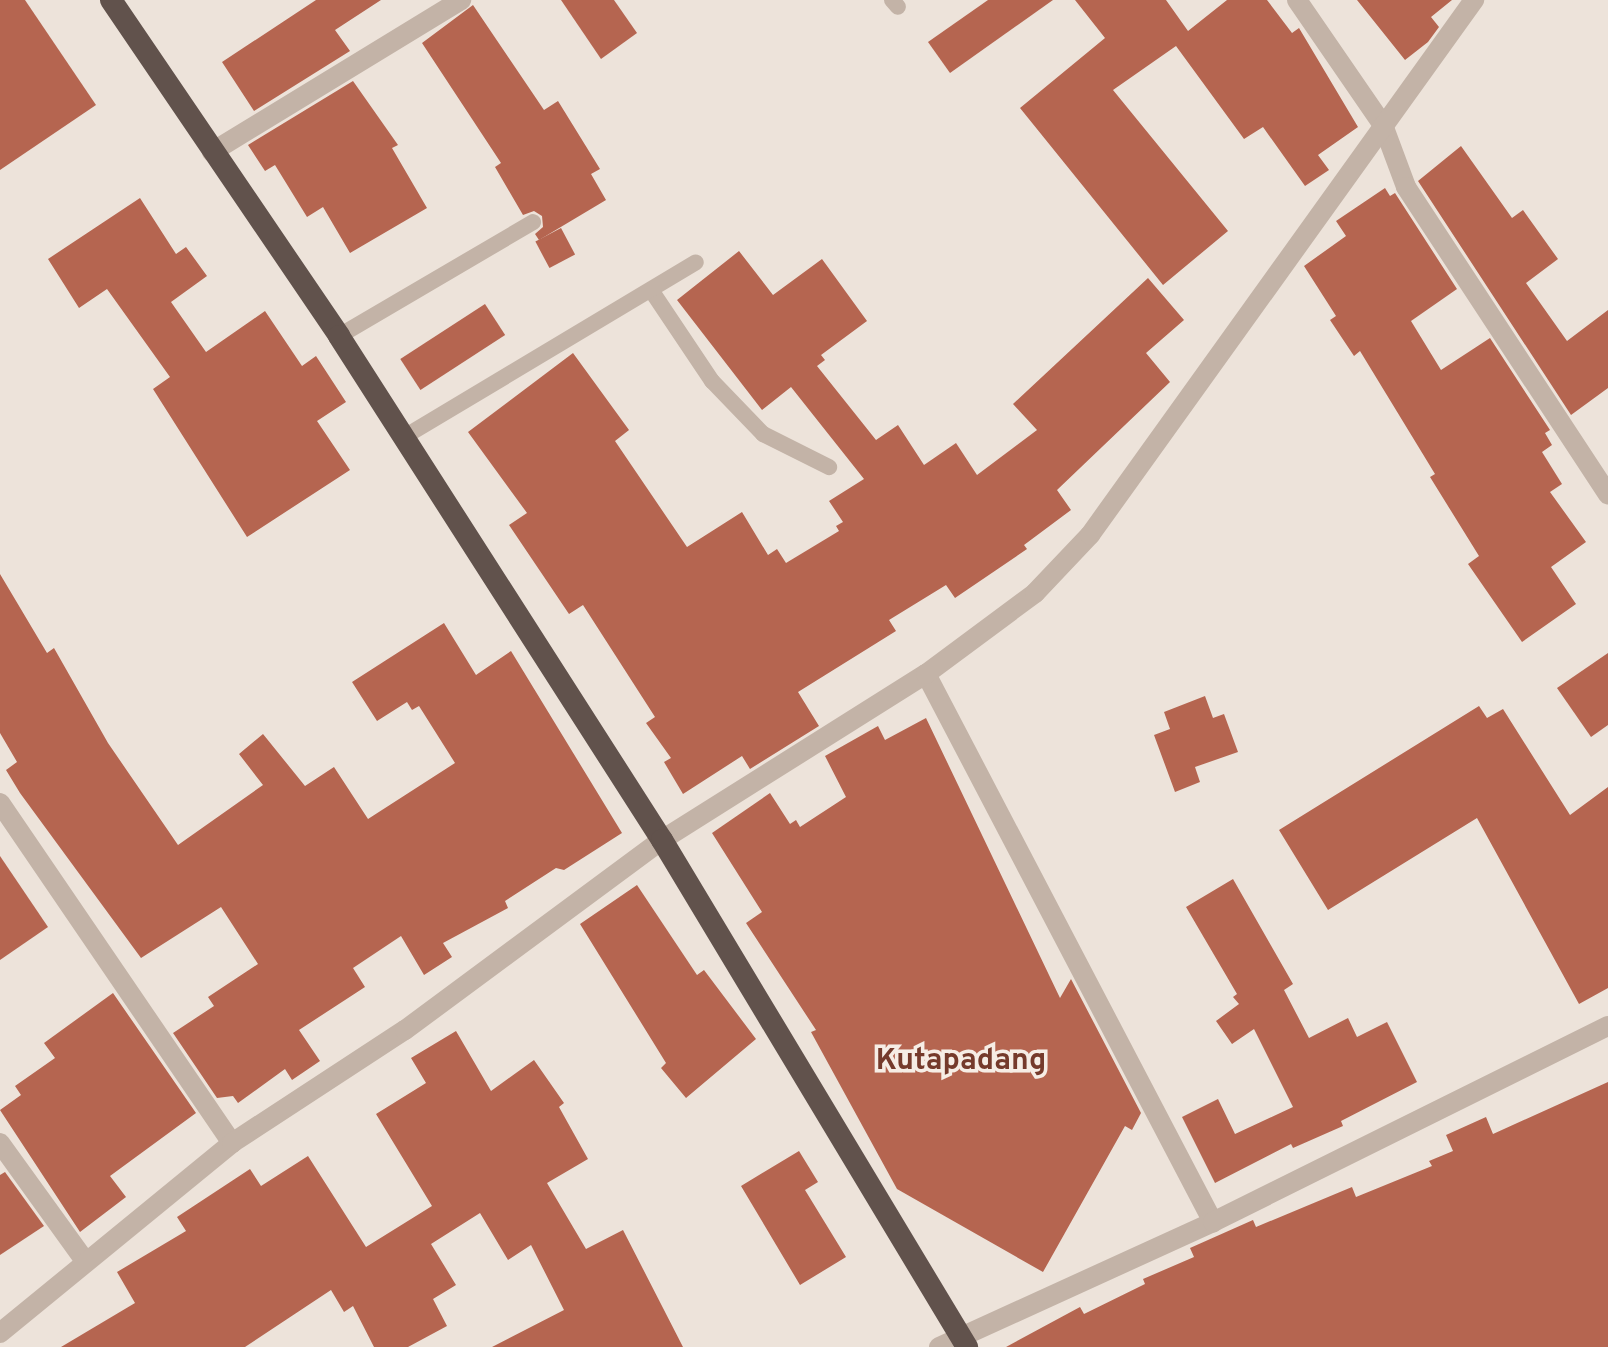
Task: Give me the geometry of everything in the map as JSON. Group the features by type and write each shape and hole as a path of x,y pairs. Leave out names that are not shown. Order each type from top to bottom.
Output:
{"highway":[{"path":"111,0 339,336 662,840 964,1341"}],"street":[{"path":"212,152 461,0"},
{"path":"1297,0 1383,125 1406,187 1608,495"},
{"path":"0,1333 232,1143 405,1030 662,840 926,674 1035,593 1090,535 1474,0"},
{"path":"926,674 1213,1222"},
{"path":"0,803 232,1143"},
{"path":"939,1347 964,1341 1213,1222 1608,1026"},
{"path":"0,1143 85,1261"}],"lane":[{"path":"339,336 533,222"},
{"path":"404,437 696,262"},
{"path":"651,290 712,381 763,434 829,467"}],"building":[{"path":"0,0 25,0 96,105 0,170"},
{"path":"316,0 381,0 335,30 350,51 254,111 222,62"},
{"path":"561,0 614,0 637,33 601,59"},
{"path":"988,0 1053,0 950,73 928,42"},
{"path":"1075,0 1166,0 1188,31 1227,0 1267,0 1292,33 1299,28 1358,127 1318,155 1329,170 1305,186 1263,127 1244,139 1176,46 1113,90 1228,231 1163,285 1020,108 1105,38"},
{"path":"1357,0 1452,0 1431,17 1439,27 1428,42 1405,60"},
{"path":"473,5 544,110 558,101 600,169 591,174 606,200 539,240 535,234 543,227 542,216 534,211 523,215 495,167 501,163 422,43"},
{"path":"353,81 398,145 392,148 427,208 350,253 323,207 307,217 275,165 265,171 248,145"},
{"path":"1461,146 1512,218 1523,210 1558,259 1526,283 1567,341 1608,310 1608,388 1571,415 1418,181"},
{"path":"1385,188 1390,196 1395,193 1457,289 1411,321 1441,370 1490,338 1550,430 1545,433 1552,445 1542,452 1562,484 1550,492 1586,542 1551,567 1576,604 1522,642 1468,564 1479,556 1430,477 1435,474 1360,351 1354,356 1330,320 1336,316 1304,266 1346,236 1336,221"},
{"path":"140,198 176,254 186,247 207,276 171,302 206,352 265,311 302,366 316,356 346,402 317,421 350,470 247,537 153,389 170,377 107,289 79,308 48,259"},
{"path":"561,228 575,254 549,268 535,242"},
{"path":"739,251 773,295 822,259 867,321 821,355 825,360 817,366 876,440 898,425 924,465 956,443 977,475 1037,430 1013,404 1148,278 1184,320 1146,353 1170,382 1057,490 1071,510 1024,545 1027,549 955,598 946,585 889,620 896,631 798,692 819,726 750,769 742,756 683,794 664,762 671,758 646,723 655,717 583,605 569,614 509,525 527,513 468,432 573,353 629,430 615,441 687,547 742,512 768,555 777,549 786,563 839,531 836,526 843,522 829,501 864,479 791,387 762,410 677,300"},
{"path":"485,304 505,335 420,390 400,359"},
{"path":"0,574 47,653 54,648 108,743 178,845 263,785 239,754 263,734 305,786 334,767 368,819 455,763 419,706 412,710 407,702 377,721 352,682 444,623 476,675 511,651 622,833 564,870 556,868 505,901 508,908 443,943 452,957 424,975 401,936 353,968 365,987 299,1030 320,1061 292,1080 285,1069 238,1103 233,1096 217,1098 173,1033 214,1006 208,997 258,964 221,907 141,958 20,793 6,770 17,762 0,733"},
{"path":"1608,653 1608,725 1591,737 1557,688"},
{"path":"1205,696 1213,718 1224,714 1238,752 1195,767 1200,782 1175,792 1154,735 1170,729 1164,712"},
{"path":"1479,706 1487,718 1503,709 1570,815 1608,787 1608,988 1579,1004 1477,818 1328,910 1279,830"},
{"path":"926,718 1060,998 1071,979 1141,1113 1132,1130 1125,1126 1043,1272 897,1189 811,1032 816,1030 746,923 762,912 712,833 770,793 790,824 796,820 800,827 846,797 825,756 878,726 885,740"},
{"path":"0,856 48,927 0,960"},
{"path":"1233,879 1293,984 1284,990 1309,1038 1348,1018 1357,1037 1387,1022 1417,1082 1341,1121 1343,1126 1293,1148 1291,1144 1215,1183 1182,1117 1218,1099 1235,1134 1293,1107 1254,1029 1232,1044 1216,1021 1239,1004 1233,997 1237,994 1186,907"},
{"path":"637,885 697,975 704,970 756,1039 686,1098 661,1068 666,1063 580,924"},
{"path":"113,993 196,1113 110,1176 126,1197 80,1232 0,1110 21,1095 15,1086 55,1058 44,1043"},
{"path":"456,1031 491,1091 534,1060 564,1103 559,1107 588,1159 547,1183 586,1249 623,1230 683,1347 492,1347 564,1310 531,1245 508,1260 480,1213 431,1244 456,1285 433,1299 447,1326 408,1347 374,1347 353,1306 344,1312 331,1290 245,1347 61,1347 135,1303 117,1272 186,1231 177,1217 250,1169 261,1186 308,1156 366,1247 432,1206 376,1114 426,1083 411,1058"},
{"path":"1608,1082 1608,1347 1006,1347 1080,1307 1084,1314 1145,1284 1143,1279 1194,1257 1190,1248 1253,1220 1256,1227 1352,1187 1356,1197 1432,1166 1429,1161 1453,1151 1446,1135 1486,1117 1493,1134"},
{"path":"799,1151 818,1182 805,1190 846,1257 800,1285 741,1186"},
{"path":"5,1172 44,1226 0,1255 0,1175"}],"district":[{"name":"Kutapadang","path":"961,1062"}]}
